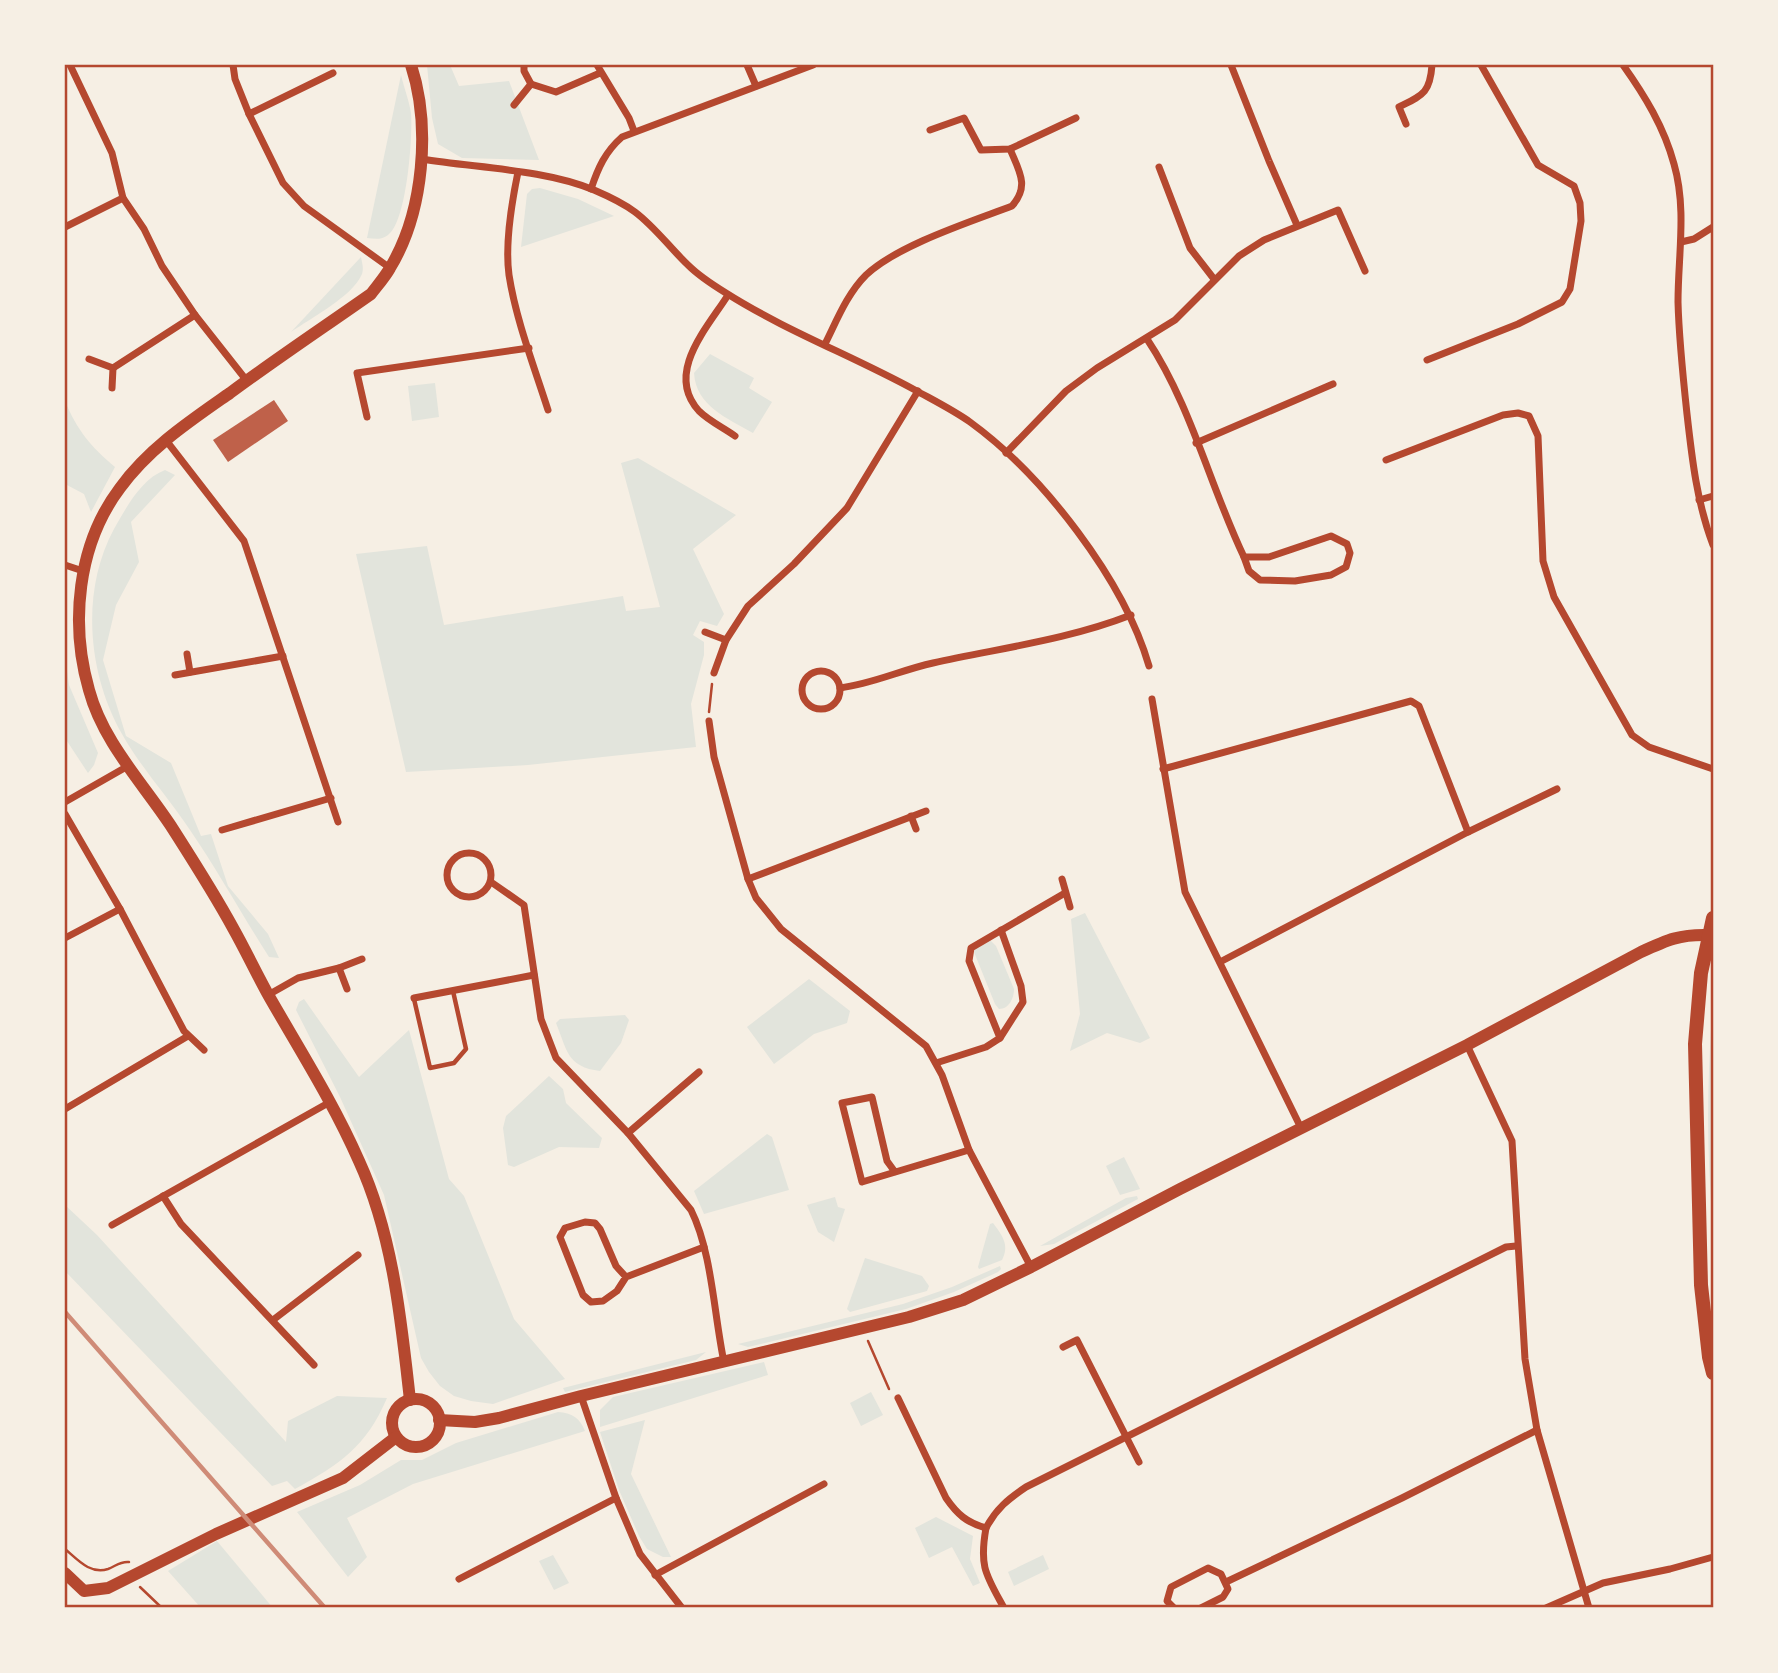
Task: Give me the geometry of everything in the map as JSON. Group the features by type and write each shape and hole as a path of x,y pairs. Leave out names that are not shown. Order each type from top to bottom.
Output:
{"main road":[{"path":"1713,918 1701,974 1695,1044 1701,1285 1713,1373"}],"street":[{"path":"70,65 113,153 123,198 144,229 162,266 195,315 247,381"},
{"path":"233,65 235,79 249,114 282,183 304,206 390,268"},
{"path":"410,1400 393,1281 378,1210 361,1163 331,1101 268,995 211,891 103,727 89,694 80,657 77,618 83,571 98,527 118,489 165,439 371,294 390,268 404,239 416,198 422,159 422,125 411,65"},
{"path":"524,65 531,84 556,92 600,74"},
{"path":"597,65 634,131"},
{"path":"747,65 756,86"},
{"path":"591,188 601,161 611,147 634,131 813,65"},
{"path":"1231,65 1297,225"},
{"path":"1406,124 1399,107 1422,96 1431,83 1432,65"},
{"path":"1427,360 1518,324 1562,302 1570,289 1581,221 1580,203 1574,186 1538,166 1481,65"},
{"path":"1623,65 1650,105 1665,136 1675,166 1680,199 1680,354 1692,460 1699,499 1713,545"},
{"path":"249,114 333,73"},
{"path":"514,106 531,84"},
{"path":"930,130 964,118 981,150 1010,149 1076,118"},
{"path":"825,344 848,298 866,275 892,255 1012,206 1022,195 1022,184 1010,149"},
{"path":"422,159 518,172 591,188 637,214 696,272 728,295 918,391 970,422 1006,453 1052,500 1074,528 1110,578 1142,641 1149,666"},
{"path":"1159,167 1190,248 1214,279"},
{"path":"518,172 510,235 509,272 514,298 548,410"},
{"path":"65,227 123,198"},
{"path":"1006,453 1066,391 1097,368 1175,320 1239,256 1264,240 1338,210 1365,271"},
{"path":"1681,242 1694,239 1713,227"},
{"path":"728,295 692,350 685,367 689,392 699,411 736,436"},
{"path":"113,368 195,315"},
{"path":"1147,339 1182,406 1225,518 1249,571 1260,580 1295,581 1331,575 1346,567 1350,554 1347,544 1331,536 1269,557 1244,557"},
{"path":"367,417 357,373 529,348"},
{"path":"89,359 113,368"},
{"path":"112,388 113,368"},
{"path":"1196,443 1333,384"},
{"path":"714,673 726,640 748,606 794,564 847,508 918,391"},
{"path":"1386,460 1503,415 1518,413 1528,416 1538,436 1543,562 1554,597 1632,735 1649,747 1713,769"},
{"path":"726,429 731,421"},
{"path":"165,439 244,541 338,822"},
{"path":"1699,499 1713,496"},
{"path":"65,565 83,571"},
{"path":"840,688 863,685 923,665 1069,636 1130,615"},
{"path":"705,632 726,640"},
{"path":"187,654 190,672"},
{"path":"175,675 283,656"},
{"path":"817,671 829,673 840,688 837,701 827,709 813,708 804,700 801,688 806,677 817,671"},
{"path":"1152,699 1185,892 1301,1128"},
{"path":"1163,769 1411,701 1419,706 1468,832"},
{"path":"709,721 714,757 748,879 756,898 781,929 926,1046 936,1063 969,1150 1031,1267"},
{"path":"65,802 128,766"},
{"path":"1220,962 1468,832 1557,789"},
{"path":"222,830 331,798"},
{"path":"748,879 926,811"},
{"path":"65,814 120,909 184,1031 204,1051"},
{"path":"911,816 916,829"},
{"path":"475,854 487,861 491,882 482,894 468,897 454,892 447,872 460,855 475,854"},
{"path":"1062,879 1070,907"},
{"path":"491,882 524,905 541,1018 556,1058 628,1133 691,1210 704,1247 724,1362"},
{"path":"1000,1038 969,961 971,948 1065,893"},
{"path":"65,937 120,909"},
{"path":"936,1063 986,1047 1000,1038 1023,1002 1021,986 1001,930"},
{"path":"439,1420 458,1422 499,1418 908,1317 963,1300 1467,1045 1671,938 1688,934 1709,935"},
{"path":"268,995 298,978 362,959"},
{"path":"339,968 346,989"},
{"path":"414,998 534,975"},
{"path":"65,1109 188,1036"},
{"path":"1467,1045 1512,1141 1516,1246 1525,1359 1536,1430 1590,1608"},
{"path":"628,1133 699,1072"},
{"path":"895,1172 887,1161 872,1097 842,1103 862,1182 969,1150"},
{"path":"112,1226 331,1101"},
{"path":"163,1196 181,1224 314,1365"},
{"path":"626,1277 615,1266 595,1223 585,1222 565,1228 560,1237 583,1294 591,1302 603,1301 617,1292 626,1277 704,1247"},
{"path":"1004,1608 982,1564 986,1528 994,1513 1006,1500 1026,1487 1506,1247 1516,1246"},
{"path":"273,1320 358,1255"},
{"path":"1063,1347 1077,1340 1139,1462"},
{"path":"581,1396 616,1498 640,1554 682,1608"},
{"path":"898,1398 955,1512 970,1523 986,1528"},
{"path":"417,1399 429,1404 437,1413 439,1420 436,1435 425,1446 409,1446 396,1437 392,1430 393,1415 397,1408 410,1400 417,1399"},
{"path":"1226,1582 1536,1430"},
{"path":"65,1573 84,1591 108,1588 165,1559 343,1478 396,1437"},
{"path":"655,1575 824,1484"},
{"path":"459,1579 616,1498"},
{"path":"1546,1608 1603,1583 1713,1557"},
{"path":"1174,1608 1167,1601 1171,1587 1208,1568 1221,1574 1228,1589 1223,1597 1201,1608"}],"lane":[{"path":"414,998 430,1068 454,1063 466,1049 453,991"}],"path":[{"path":"709,721 714,673"},
{"path":"854,1330 856,1340 866,1338 892,1394 898,1398"},
{"path":"65,1549 87,1568 99,1570 120,1563"}],"shaded area":[{"path":"427,65 450,65 459,86 509,81 539,160 462,158 438,144 432,118"},
{"path":"401,75 410,108 411,124 410,158 404,196 395,227 388,235 376,239 367,238"},
{"path":"540,188 578,199 614,216 521,247 527,194 532,189"},
{"path":"361,257 362,274 350,290 291,332"},
{"path":"710,354 754,378 749,388 772,402 753,433 714,410 700,394 694,373"},
{"path":"435,383 439,417 412,421 408,386"},
{"path":"65,401 86,437 115,467 91,512 84,494 65,484"},
{"path":"638,458 736,515 693,549 724,614 717,626 700,621 693,635 704,642 704,655 691,704 696,747 528,765 406,772 356,554 427,546 444,625 623,596 626,611 660,607 621,463"},
{"path":"165,470 175,475 131,522 139,562 116,605 103,660 126,736 171,763 201,836 211,834 228,886 268,934 279,958 269,957 182,818 130,747 110,711 102,686 92,633 96,579 103,553 135,495 156,474"},
{"path":"65,656 69,685 98,753 88,773 65,738"},
{"path":"1085,913 1150,1038 1140,1043 1107,1033 1070,1051 1080,1014 1071,919"},
{"path":"990,940 996,946 1014,989 1010,1002 1003,1009 999,1009 995,1004 974,952 975,948"},
{"path":"809,979 850,1011 847,1023 814,1034 774,1064 747,1027"},
{"path":"304,999 359,1077 409,1030 449,1179 464,1196 514,1319 565,1379 493,1404 454,1396 440,1386 429,1372 421,1358 384,1195 340,1097 296,1010 299,1002"},
{"path":"1713,1002 1713,1225 1708,1113"},
{"path":"625,1015 629,1020 621,1043 600,1071 581,1066 574,1061 556,1023 560,1019"},
{"path":"549,1076 563,1089 566,1103 602,1138 599,1148 559,1147 514,1167 508,1165 503,1128 506,1116"},
{"path":"767,1134 772,1137 789,1190 704,1214 694,1191"},
{"path":"1124,1157 1140,1189 1120,1195 1106,1166"},
{"path":"1137,1196 1138,1199 1054,1244 1040,1246 1126,1198"},
{"path":"835,1197 838,1207 845,1209 834,1242 818,1232 807,1205"},
{"path":"65,1205 97,1235 286,1442 288,1421 337,1396 387,1398 361,1442 338,1462 295,1489 287,1481 272,1486 65,1271"},
{"path":"993,1223 1004,1240 1004,1255 1002,1260 979,1269 990,1224"},
{"path":"865,1258 922,1276 929,1286 927,1291 850,1312 847,1309"},
{"path":"1000,1266 998,1272 954,1292 906,1309 748,1347 738,1344 903,1304"},
{"path":"706,1352 696,1360 565,1392 563,1388"},
{"path":"764,1362 768,1375 600,1427 600,1410 613,1397"},
{"path":"871,1392 883,1415 861,1426 850,1403"},
{"path":"558,1412 575,1417 585,1431 413,1484 347,1518 367,1557 348,1577 297,1512 360,1485 401,1460 422,1460 456,1443"},
{"path":"645,1420 631,1474 671,1557 663,1557 647,1549 639,1536 619,1490 600,1432"},
{"path":"936,1517 973,1536 970,1559 980,1583 973,1586 952,1547 929,1558 915,1528"},
{"path":"217,1541 273,1608 201,1608 168,1571"},
{"path":"553,1555 569,1583 554,1590 539,1561"},
{"path":"1043,1555 1049,1569 1014,1586 1008,1572"}],"building":[{"path":"274,400 288,421 228,462 213,440"}],"railway":[{"path":"65,1312 325,1608"}]}
